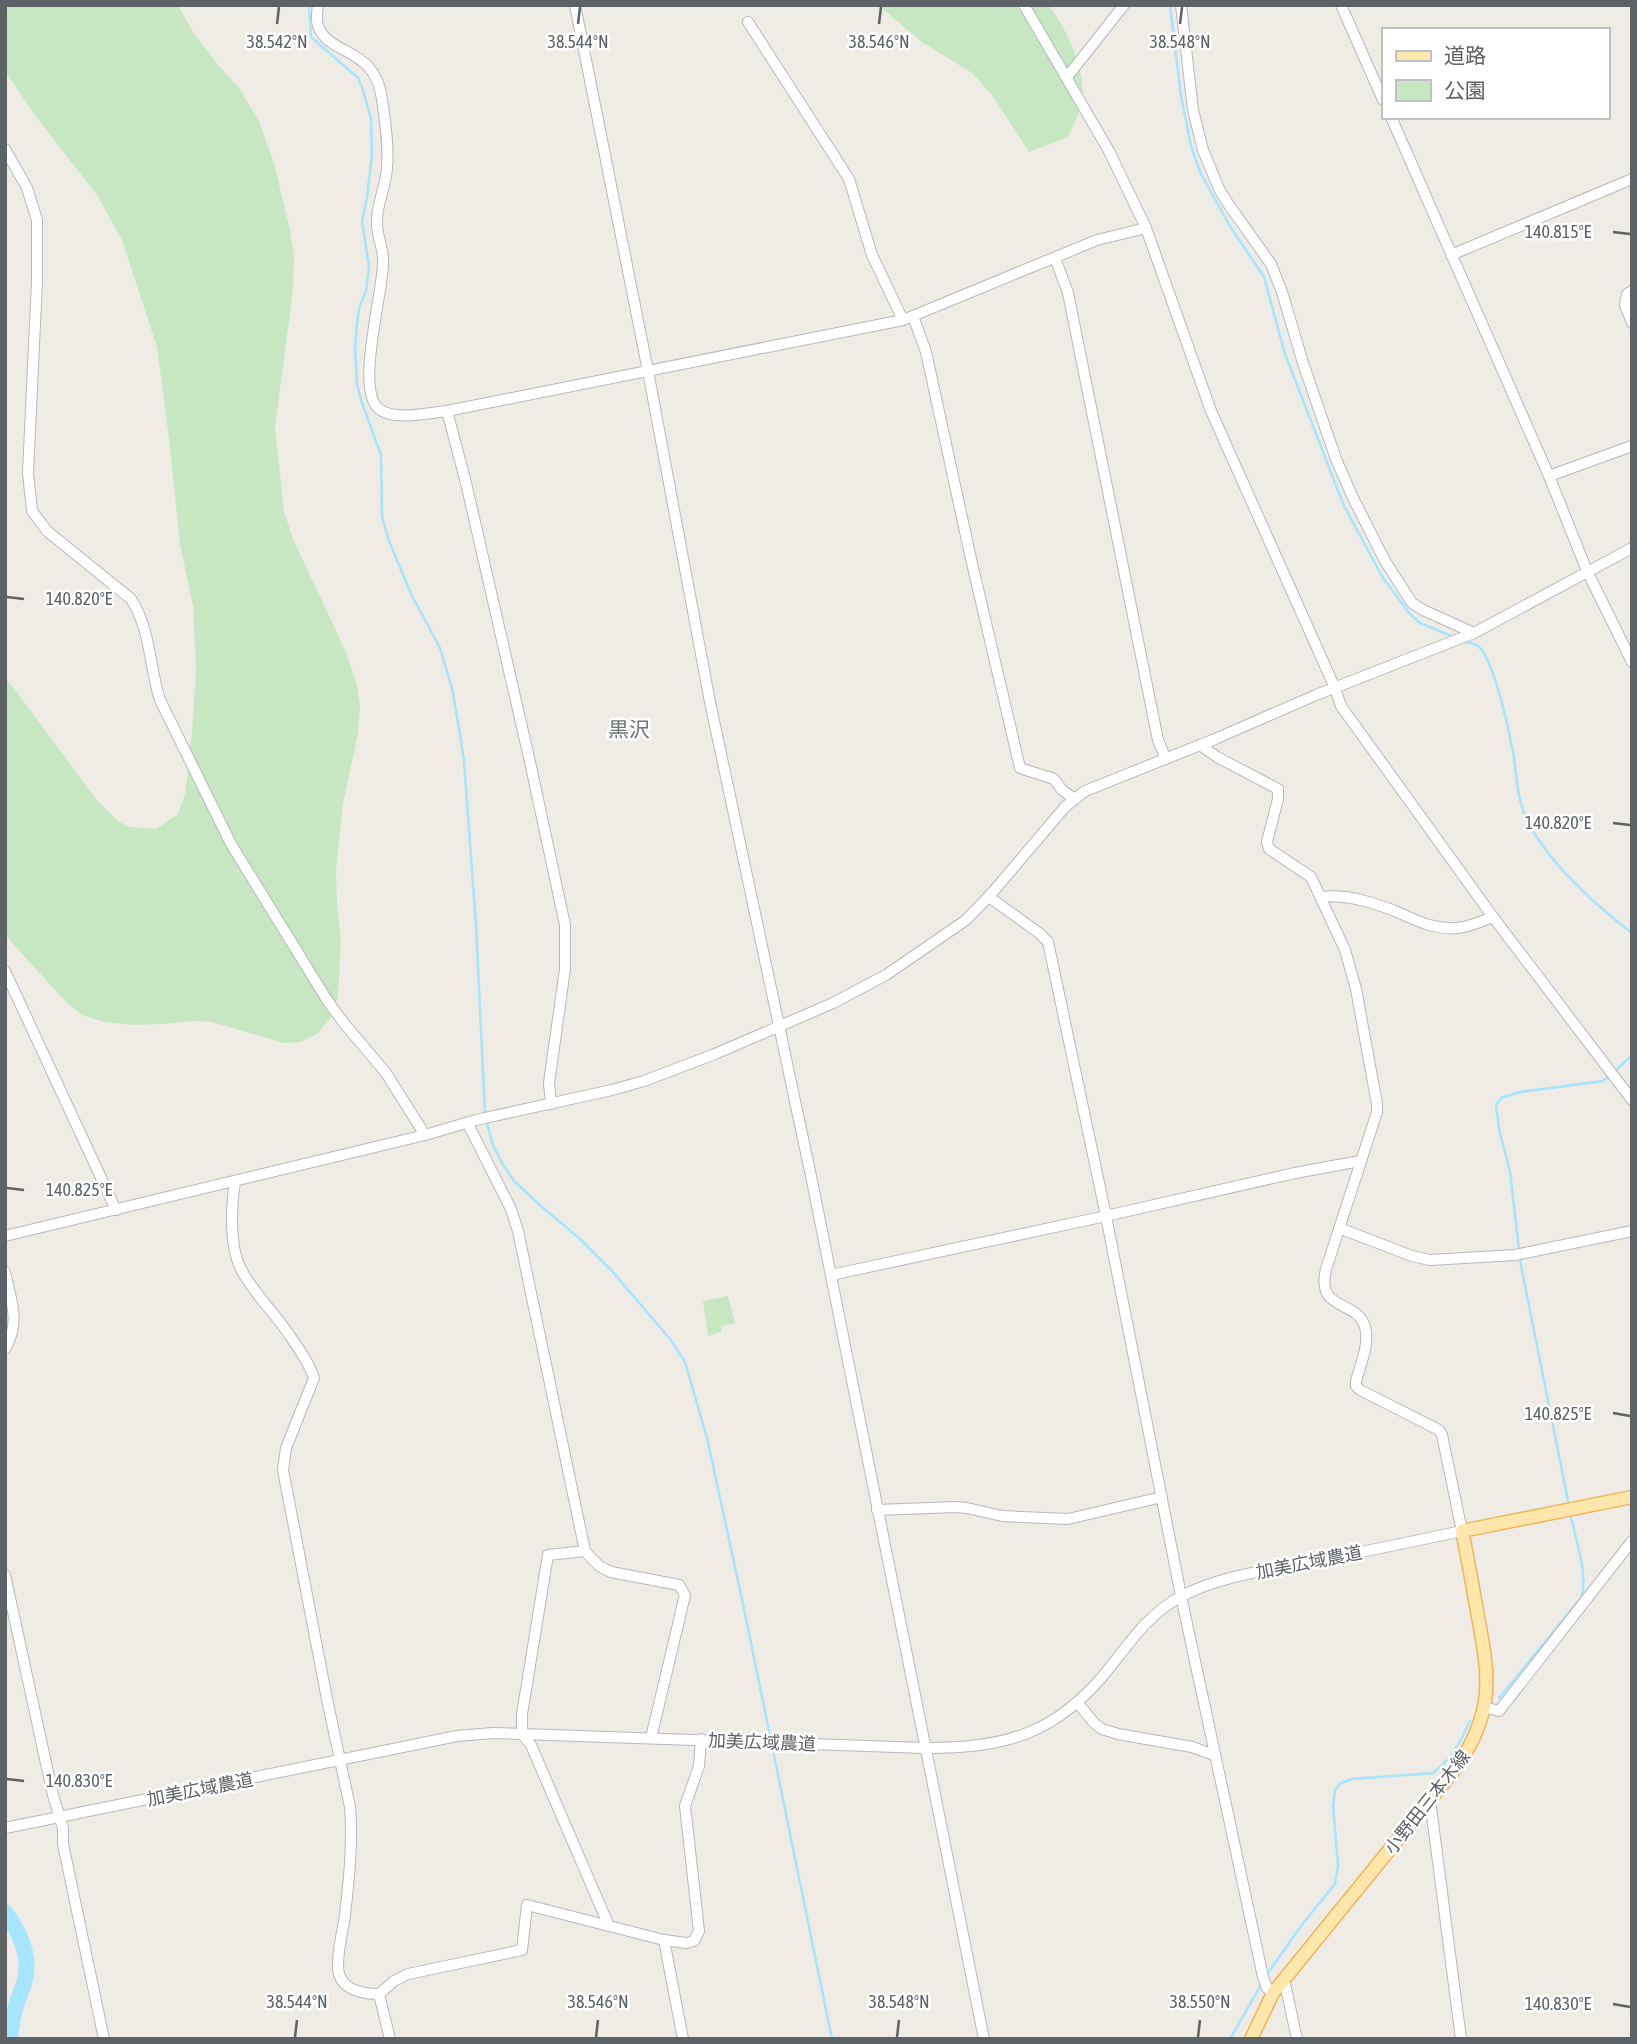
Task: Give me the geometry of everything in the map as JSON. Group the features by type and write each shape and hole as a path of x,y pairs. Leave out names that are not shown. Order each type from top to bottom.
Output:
{"main road":[{"path":"1462,1531 1632,1497"},
{"name":"小野田三本木線","path":"1251,2039 1273,1993 1471,1746 1484,1707 1487,1663 1462,1531"}],"street":[{"path":"318,5 319,29 326,38 367,65 377,77 382,98 388,167 377,221 384,261 369,362 371,396 374,403 380,410 396,415 447,411 908,318 1097,240 1146,228"},
{"path":"575,5 710,702 831,1275 984,2039"},
{"path":"1024,5 1109,151 1146,228 1222,438 1335,688 1340,706 1493,917 1632,1100"},
{"path":"1067,77 1124,5"},
{"path":"1181,5 1193,110 1203,150 1219,189 1271,264 1336,459 1353,498 1385,561 1412,603 1470,634"},
{"path":"1341,5 1382,98"},
{"path":"748,22 849,179 872,255 926,352 1020,768 1054,779 1062,790 1074,799"},
{"path":"1392,119 1549,476 1587,571 1632,662"},
{"path":"5,149 27,188 37,220 37,281 27,473 32,511 47,531 131,599 147,635 155,686 160,700 231,844 327,1000 386,1073 425,1135"},
{"path":"1451,255 1632,179"},
{"path":"1055,258 1068,293 1129,603 1158,740 1166,759"},
{"path":"1632,291 1625,298 1632,323"},
{"path":"447,411 466,483 565,925 565,969 549,1083 551,1104"},
{"path":"1549,476 1632,446"},
{"path":"5,1236 644,1081 779,1027 886,975 966,920 989,897 1065,807 1097,786 1470,634 1632,548"},
{"path":"1199,745 1278,789 1267,842 1269,849 1306,873 1314,883 1345,950 1356,989 1377,1112 1339,1228 1323,1285 1324,1291 1355,1313 1365,1328 1366,1342 1356,1387 1439,1430 1442,1435 1462,1531"},
{"path":"1321,897 1337,895 1364,900 1438,928 1469,926 1493,917"},
{"path":"989,897 1048,942 1214,1755 1263,1977 1267,1988 1273,1993"},
{"path":"5,971 116,1210"},
{"path":"472,1122 511,1209 518,1231 585,1551 599,1566 611,1572 679,1585 684,1591 651,1738"},
{"path":"831,1275 1360,1161"},
{"path":"235,1181 232,1209 238,1262 246,1278 301,1351 314,1378 286,1448 283,1470 352,1823 345,1915 338,1961 339,1975 346,1984 355,1991 379,1994 394,1981 408,1974 522,1950 527,1905 664,1940 694,1941 699,1931 685,1806 699,1766 701,1740"},
{"path":"1339,1228 1412,1256 1430,1260 1515,1255 1632,1231"},
{"path":"5,1272 15,1321 14,1331 5,1349"},
{"path":"877,1510 955,1507 1002,1516 1068,1519 1162,1497"},
{"name":"加美広域農道","path":"5,1828 457,1736 493,1733 924,1748 964,1748 1006,1740 1047,1723 1086,1695 1153,1615 1196,1589 1235,1577 1462,1531"},
{"path":"1484,1707 1499,1711 1632,1541"},
{"path":"585,1551 548,1555 522,1714 522,1734 531,1745 609,1926"},
{"path":"5,1575 63,1828 63,1844 104,2039"},
{"path":"1077,1702 1102,1729 1192,1747 1214,1755"},
{"path":"1430,1800 1461,2039"},
{"path":"664,1940 683,2039"},
{"path":"1284,1979 1297,2039"},
{"path":"379,1994 390,2039"}],"green space":[{"path":"10,5 178,5 194,34 239,88 259,121 274,163 294,255 293,290 275,427 284,511 293,539 346,652 357,685 360,706 358,734 343,803 336,870 341,941 338,997 330,1019 317,1034 300,1042 284,1043 212,1022 134,1025 104,1022 82,1015 65,1001 5,935 5,679 96,799 119,822 131,827 156,829 178,814 185,794 196,670 193,606 180,544 157,347 122,240 97,195 37,118 5,71 5,13"},
{"path":"878,5 1048,5 1069,39 1082,81 1081,106 1068,137 1029,152 992,95 972,73 922,42"},
{"path":"728,1296 735,1323 721,1326 721,1332 708,1336 703,1301"}],"waterway":[{"path":"309,5 311,37 358,78 371,119 372,155 362,221 369,267 357,324 357,384 381,455 382,517 389,541 411,594 440,648 452,688 464,761 476,926 485,1113"},
{"path":"1170,5 1181,96 1191,146 1200,172 1231,228 1264,277 1285,354 1344,506 1383,578 1410,614 1420,623 1454,637"},
{"path":"1463,641 1478,646 1490,665 1511,742 1520,800 1533,831 1571,880 1632,933"},
{"path":"1614,1072 1632,1055"},
{"path":"1569,1506 1521,1266 1510,1172 1496,1105 1501,1098 1520,1092 1603,1081 1609,1076"},
{"path":"486,1120 493,1145 514,1181 612,1271 670,1339 685,1362 707,1438 832,2039"},
{"path":"1499,1698 1581,1598 1582,1568 1570,1513"},
{"path":"1265,1977 1335,1884 1338,1865 1333,1807 1335,1790 1341,1783 1352,1779 1433,1773 1455,1750 1470,1721"},
{"path":"5,1912 22,1941 26,1957 26,1974 10,2039"},
{"path":"1230,2039 1262,1983"}],"district":[{"name":"黒沢","path":"629,729"}]}
